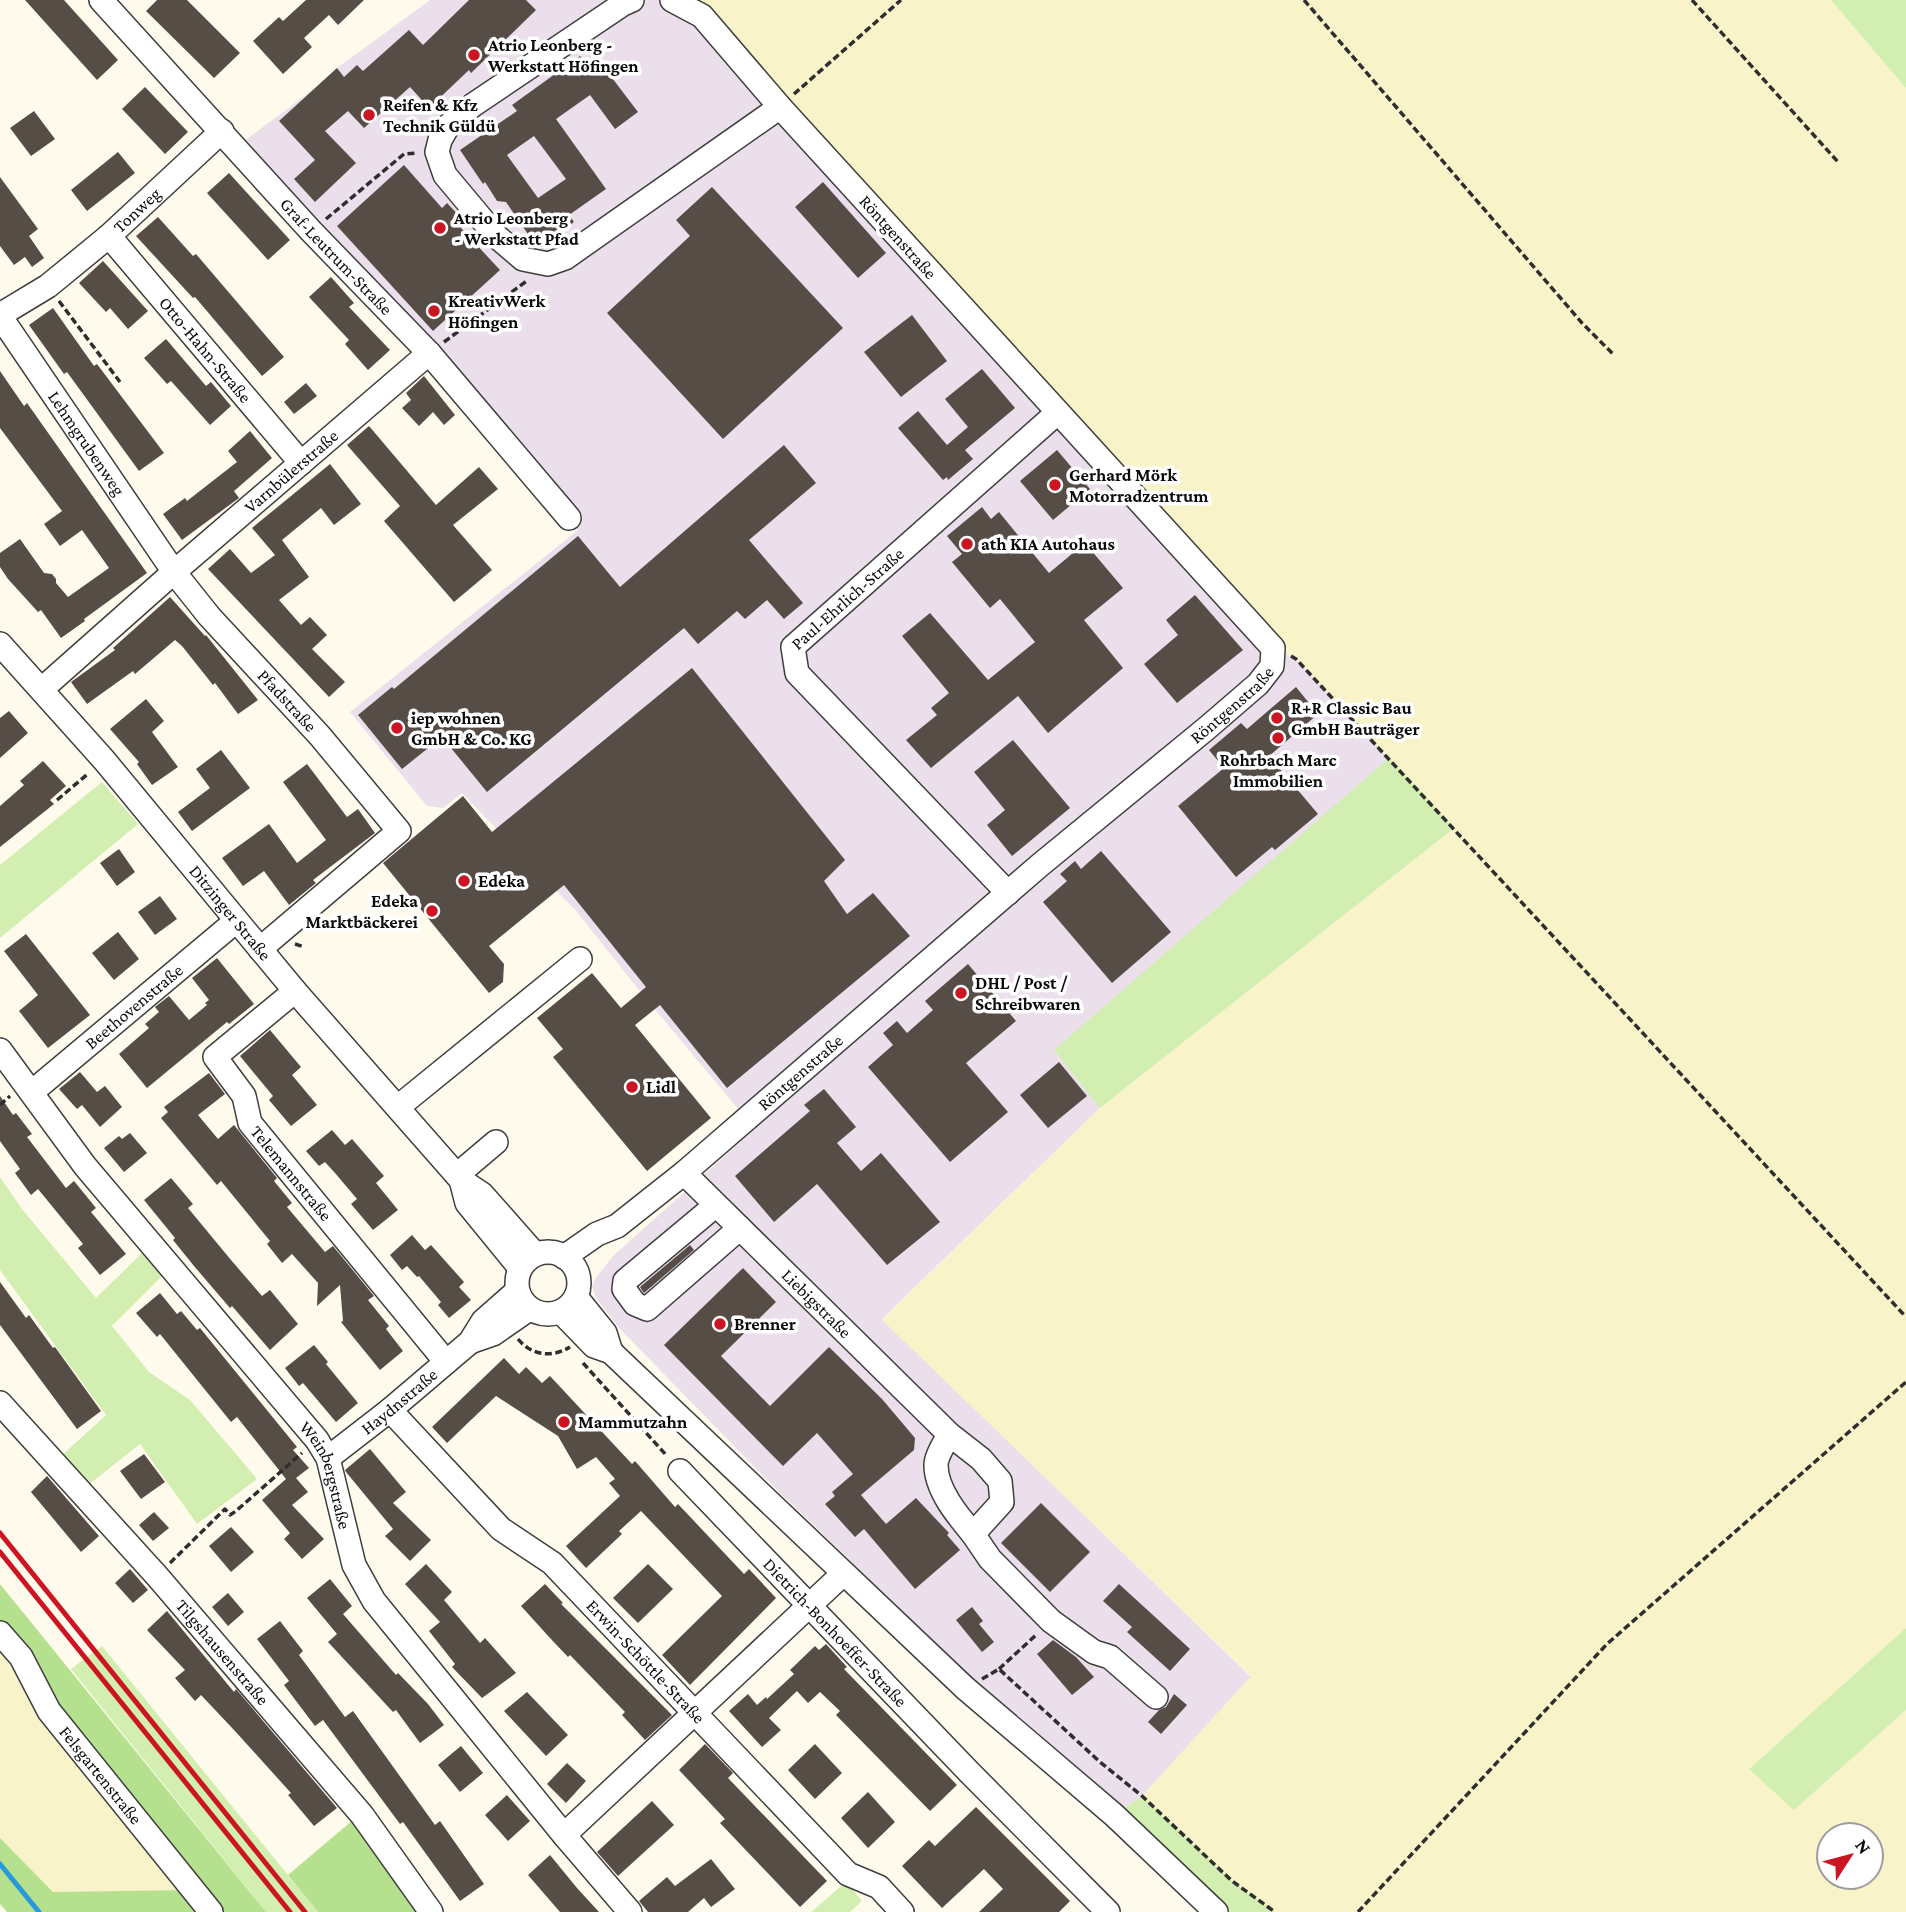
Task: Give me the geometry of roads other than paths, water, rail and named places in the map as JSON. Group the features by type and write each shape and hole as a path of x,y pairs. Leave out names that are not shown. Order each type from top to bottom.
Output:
{"street":[{"name":"Graf-Leutrum-Straße","path":"101,0 311,231 429,354 569,518"},
{"path":"632,0 473,105 448,126 440,139 437,152 445,176 496,236 523,259 548,264 565,258 780,107"},
{"name":"Röntgenstraße","path":"571,1265 597,1234 617,1226 684,1173 1008,893 1258,684 1272,666 1273,648 780,107 702,16 672,0"},
{"name":"Tonweg","path":"0,315 48,286 109,236 222,131"},
{"name":"Otto-Hahn-Straße","path":"109,236 301,463"},
{"name":"Lehmgrubenweg","path":"0,315 174,572"},
{"name":"Varnbülerstraße","path":"42,690 174,572 429,354"},
{"name":"Paul-Ehrlich-Straße","path":"1008,893 797,673 793,647 1057,413"},
{"name":"Pfadstraße","path":"174,572 209,616 320,736 399,831 260,948"},
{"name":"Ditzinger Straße","path":"0,644 104,760 295,991 459,1177 482,1194 528,1261"},
{"name":"Beethovenstraße","path":"32,1092 236,921"},
{"path":"398,1107 580,959"},
{"name":"Telemannstraße","path":"295,991 215,1057 244,1096 250,1124 446,1362"},
{"name":"Weinbergstraße","path":"0,1050 85,1166 323,1449 354,1564 374,1601 630,1912"},
{"path":"459,1177 496,1142"},
{"name":"Liebigstraße","path":"684,1173 949,1434 981,1459 1000,1481 1002,1502 973,1534"},
{"path":"716,1205 625,1281 624,1289 635,1304 647,1309 740,1228"},
{"path":"568,1304 544,1315 523,1300 516,1281 528,1261 547,1252 571,1265 579,1281 568,1304 575,1340 611,1352 965,1688 1114,1815 1202,1908"},
{"name":"Haydnstraße","path":"470,1342 493,1334 506,1325 523,1300"},
{"name":"Haydnstraße","path":"323,1449 390,1410 470,1342 483,1321 523,1300"},
{"path":"568,1304 605,1333 611,1352"},
{"name":"Tilgshausenstraße","path":"0,1403 157,1576 362,1815 430,1912"},
{"name":"Erwin-Schöttle-Straße","path":"390,1410 500,1529 552,1563 848,1874 879,1887 902,1912"},
{"path":"949,1434 936,1464 943,1490 958,1516 990,1559 1058,1626 1094,1652 1110,1657 1156,1697"},
{"name":"Dietrich-Bonhoeffer-Straße","path":"680,1471 970,1773 1108,1912"},
{"path":"564,1835 844,1574"},
{"name":"Felsgartenstraße","path":"0,1633 22,1657 49,1711 211,1912"}],"waterway":[{"path":"0,1864 39,1912"}],"railway":[{"path":"0,1533 305,1912"},
{"path":"0,1552 290,1912"}],"place":[{"name":"Atrio Leonberg - Werkstatt Höfingen","path":"474,55"},
{"name":"Reifen & Kfz Technik Güldü","path":"369,115"},
{"name":"Atrio Leonberg - Werkstatt Pfad","path":"440,228"},
{"name":"KreativWerk Höfingen","path":"434,311"},
{"name":"Gerhard Mörk Motorradzentrum","path":"1055,485"},
{"name":"ath KIA Autohaus","path":"967,544"},
{"name":"R+R Classic Bau GmbH Bauträger","path":"1277,718"},
{"name":"iep wohnen GmbH & Co. KG","path":"397,728"},
{"name":"Rohrbach Marc Immobilien","path":"1278,738"},
{"name":"Edeka","path":"464,881"},
{"name":"Edeka Marktbäckerei","path":"432,911"},
{"name":"DHL / Post / Schreibwaren","path":"961,993"},
{"name":"Lidl","path":"632,1087"},
{"name":"Brenner","path":"720,1324"},
{"name":"Mammutzahn","path":"564,1422"}]}
